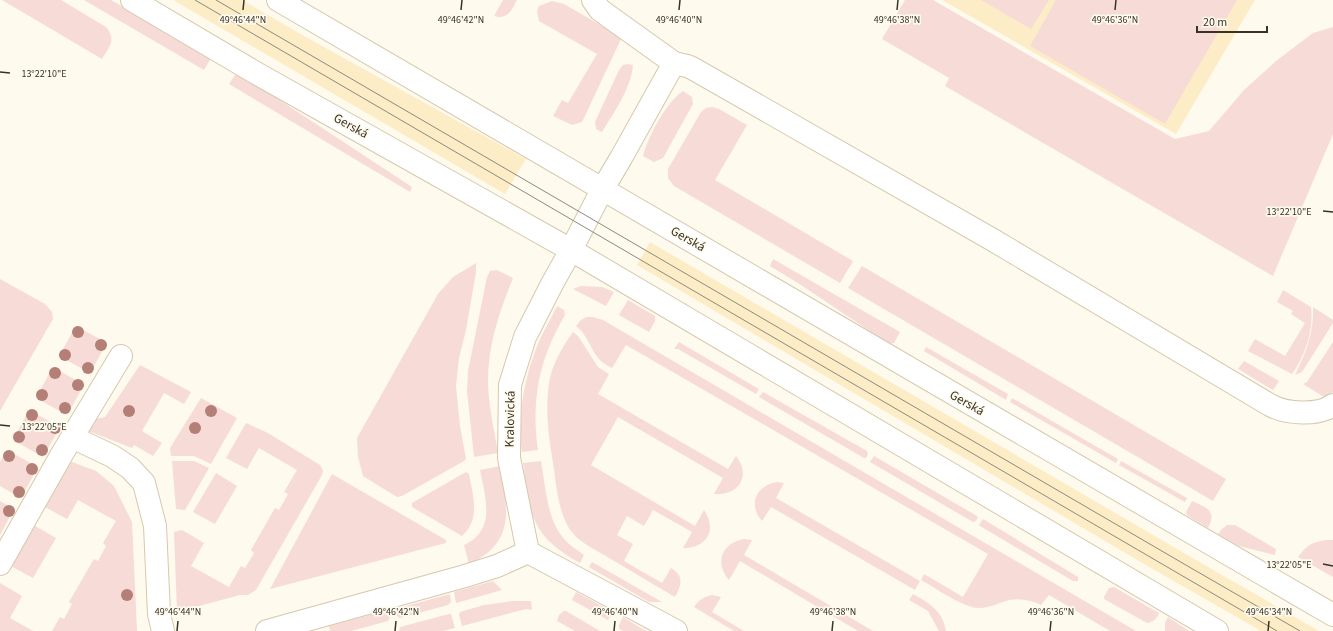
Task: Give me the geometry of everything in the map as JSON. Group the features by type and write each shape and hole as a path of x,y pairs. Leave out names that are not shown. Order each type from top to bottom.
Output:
{"street":[{"name":"Gerská","path":"132,0 256,73 571,250 1217,631"},
{"name":"Gerská","path":"278,0 1333,615"},
{"path":"593,0 600,10 674,63 692,68 993,240 1274,407 1298,413 1316,412 1330,408 1333,405"},
{"path":"571,250 602,190 622,158 674,63"},
{"name":"Kralovická","path":"528,552 509,458 510,385 525,337 571,250"},
{"path":"0,564 72,437 121,356"},
{"path":"72,437 112,456 130,468 144,483 155,526 159,614 163,631"},
{"path":"267,631 464,576 497,566 528,552 676,631"}],"shaded area":[{"path":"2,0 61,0 106,27 111,36 111,43 102,59"},
{"path":"84,0 111,0 211,58 204,70"},
{"path":"173,0 242,0 526,159 505,194"},
{"path":"503,0 517,0 509,13 503,17 494,16"},
{"path":"905,0 933,0 1175,139 1209,131 1244,90 1276,61 1313,33 1333,27 1333,134 1273,276 945,86 949,78 882,39"},
{"path":"942,0 1255,0 1176,134"},
{"path":"981,0 1049,0 1031,29"},
{"path":"1056,0 1237,0 1165,124 1030,46"},
{"path":"552,1 564,4 614,33 621,39 582,122 572,125 553,116 562,100 568,103 597,54 539,21 537,11 539,6"},
{"path":"623,65 633,65 629,83 602,132 596,129 595,122 619,70"},
{"path":"237,72 412,187 410,192 229,84"},
{"path":"683,91 692,97 693,104 663,158 654,162 643,156 645,148 658,120 664,111"},
{"path":"712,107 719,109 747,125 715,180 853,261 840,283 674,186 668,178 668,169 701,112 706,108"},
{"path":"650,242 1319,631 1261,631 1139,561 637,265"},
{"path":"773,259 900,332 894,343 889,344 770,266"},
{"path":"476,263 476,272 466,330 459,358 456,386 460,426 466,459 402,496 397,497 363,476 358,457 357,438 438,294 453,277"},
{"path":"862,266 1226,479 1213,501 848,288"},
{"path":"497,270 513,278 492,341 490,354 488,380 489,398 498,453 474,457 467,391 468,371 487,277 490,271"},
{"path":"0,279 45,304 52,312 53,319 0,411"},
{"path":"581,286 602,287 614,292 606,306 573,289"},
{"path":"1283,290 1311,307 1312,316 1310,334 1305,351 1292,374 1248,351 1255,339 1285,356 1305,323 1291,314 1293,311 1277,302"},
{"path":"628,300 655,316 655,321 649,332 619,315"},
{"path":"557,306 564,310 565,315 549,348 539,380 536,414 538,450 522,452 521,423 526,380 540,339"},
{"path":"1313,307 1333,320 1333,323 1302,372 1295,375 1303,359 1311,334"},
{"path":"586,317 593,317 603,320 1136,631 1110,631 1049,595 1041,605 1017,599 983,608 965,605 950,597 921,580 924,574 963,597 988,554 626,345 612,368 599,359 586,338 576,326"},
{"path":"76,326 107,343 90,373 59,356"},
{"path":"573,332 578,336 598,367 609,374 598,394 728,469 736,456 741,463 743,471 742,477 736,488 730,492 714,494 723,478 618,417 591,465 695,526 704,510 710,525 710,531 703,542 698,545 683,548 692,532 653,510 644,526 627,516 617,535 633,544 624,561 662,583 671,568 678,574 680,577 680,584 675,597 591,548 575,536 564,519 557,493 550,446 547,401 550,378 556,360"},
{"path":"679,342 759,389 756,394 678,349 674,349"},
{"path":"1333,342 1333,392 1324,397 1303,384 1307,382"},
{"path":"926,347 1008,394 1006,400 924,351"},
{"path":"1244,361 1279,381 1273,390 1238,369"},
{"path":"140,365 191,392 184,404 164,393 142,431 162,443 153,456 134,445 132,448 91,432 85,432 91,420 105,417"},
{"path":"53,367 84,385 67,415 36,398"},
{"path":"763,392 867,451 868,454 866,458 759,397"},
{"path":"201,398 237,418 211,464 194,456 171,456 170,448"},
{"path":"1012,398 1118,459 1116,463 1010,402"},
{"path":"29,410 60,427 43,457 13,440"},
{"path":"246,423 268,433 320,465 323,470 322,475 256,590 248,595 240,595 177,612 174,532 182,530 204,543 191,566 229,587 241,566 245,568 254,553 251,550 275,508 279,510 288,494 284,492 297,470 259,448 247,469 226,458"},
{"path":"7,450 38,467 21,498 0,486 0,462"},
{"path":"874,456 977,516 976,521 973,522 870,462"},
{"path":"172,461 194,461 209,468 185,510 176,509"},
{"path":"541,461 547,500 556,528 563,538 584,555 580,563 551,543 542,533 531,510 523,463"},
{"path":"1121,461 1187,498 1185,502 1119,465"},
{"path":"72,462 96,471 114,486 132,522 137,631 52,631 60,617 64,619 72,604 69,602 94,559 98,561 106,546 103,543 116,521 78,500 67,519 43,506 68,464"},
{"path":"500,466 506,510 502,535 495,546 469,564 464,545 474,539 481,531 485,522 486,502 480,470"},
{"path":"466,472 469,474 474,499 474,515 468,529 462,536 412,507 412,503"},
{"path":"216,473 237,486 215,524 193,512"},
{"path":"332,474 446,540 446,543 270,589"},
{"path":"777,482 784,483 776,498 920,581 915,590 771,507 762,521 755,509 756,497 763,488 769,484"},
{"path":"0,501 14,509 0,535"},
{"path":"1192,501 1205,507 1211,513 1211,522 1208,528 1187,515 1186,512"},
{"path":"983,519 1078,577 1078,581 1073,581 980,526 979,525"},
{"path":"30,523 56,538 33,578 7,564"},
{"path":"1227,525 1235,525 1276,549 1275,555 1239,546 1218,534"},
{"path":"744,539 752,540 744,555 873,631 858,631 740,561 729,580 722,567 721,560 723,554 730,545 736,541"},
{"path":"1326,540 1333,540 1333,577 1298,557 1304,549 1310,545"},
{"path":"592,562 662,602 649,602 589,567"},
{"path":"493,581 502,590 456,603 454,592"},
{"path":"0,583 22,596 10,618 33,631 0,631"},
{"path":"1114,587 1159,613 1156,619 1147,623 1104,599 1109,588"},
{"path":"576,592 613,612 608,620 572,600"},
{"path":"450,594 451,602 448,605 400,618 397,616 395,609"},
{"path":"913,594 934,608 942,618 946,631 939,631 928,611 909,600"},
{"path":"712,595 721,597 712,612 744,631 734,631 694,607 702,599"},
{"path":"513,601 531,601 532,610 526,609 462,626 459,615 460,612 484,605"},
{"path":"388,610 390,617 388,621 351,631 330,631 329,626"},
{"path":"564,611 600,631 575,631 557,621 559,615"},
{"path":"451,614 455,628 443,631 399,631 400,627"},
{"path":"623,617 646,631 623,631 619,629 619,625"},
{"path":"1168,617 1189,631 1165,631 1165,623"}],"tram line":[{"path":"195,0 1277,631"},
{"path":"216,0 1300,631"}]}
